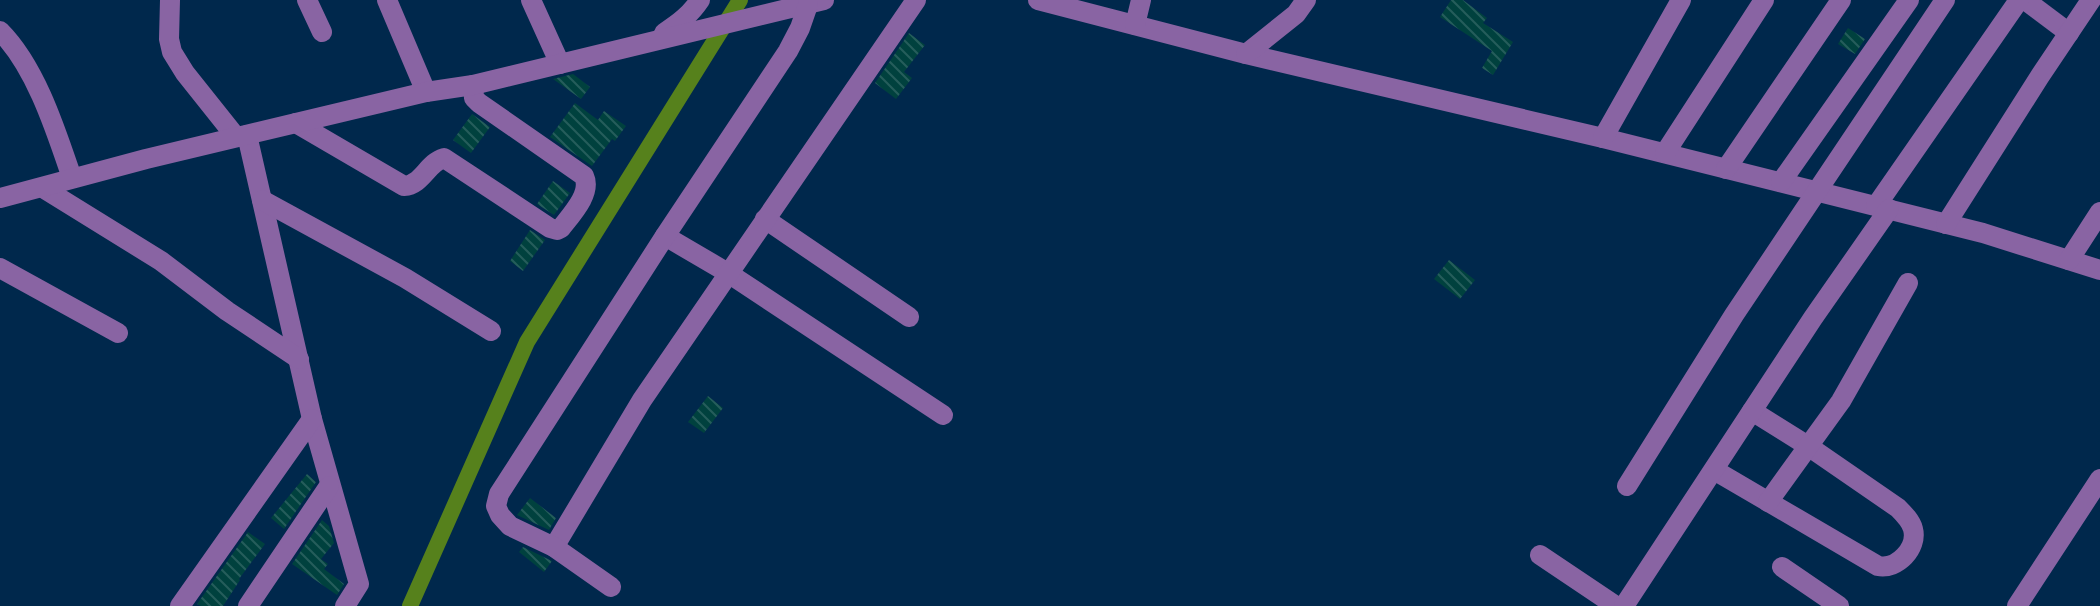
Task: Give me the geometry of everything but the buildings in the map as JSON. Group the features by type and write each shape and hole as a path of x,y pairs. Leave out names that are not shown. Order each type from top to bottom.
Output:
{"street":[{"path":"170,0 169,39 172,52 185,73 242,136 262,200 312,419 359,584 345,606"},
{"path":"307,0 322,32"},
{"path":"387,0 426,92"},
{"path":"531,0 560,64"},
{"path":"650,41 682,21 700,0"},
{"path":"554,547 642,400 916,0"},
{"path":"1038,0 1246,54 1817,191 1946,224 2100,270"},
{"path":"1135,25 1141,0"},
{"path":"1246,54 1296,14 1306,0"},
{"path":"1603,138 1681,0"},
{"path":"1665,153 1764,0"},
{"path":"1726,169 1841,0"},
{"path":"1781,182 1909,0"},
{"path":"1627,486 1734,315 1945,0"},
{"path":"1624,606 1882,208 2022,0 2069,33"},
{"path":"1946,224 2091,0"},
{"path":"0,198 296,123 426,92 473,85 816,2"},
{"path":"611,587 554,547 510,526 496,506 499,494 788,51 816,2"},
{"path":"0,31 15,47 40,95 72,178"},
{"path":"296,123 404,186 412,185 437,160 444,158 557,230 564,225 583,196 587,185 584,176 479,103 474,98 473,85"},
{"path":"43,188 161,261 227,311 299,359"},
{"path":"262,200 405,278 491,331"},
{"path":"2069,260 2100,212"},
{"path":"765,219 909,317"},
{"path":"665,236 728,273 943,415"},
{"path":"0,268 118,333"},
{"path":"1768,502 1841,401 1908,283"},
{"path":"1714,470 1878,566 1887,568 1895,565 1908,551 1914,531 1898,508 1752,411"},
{"path":"180,606 312,419"},
{"path":"2017,606 2100,479"},
{"path":"248,606 329,486"},
{"path":"1540,555 1616,606"},
{"path":"1782,567 1839,606"}],"waterway":[{"path":"410,606 527,342 740,0"}]}
